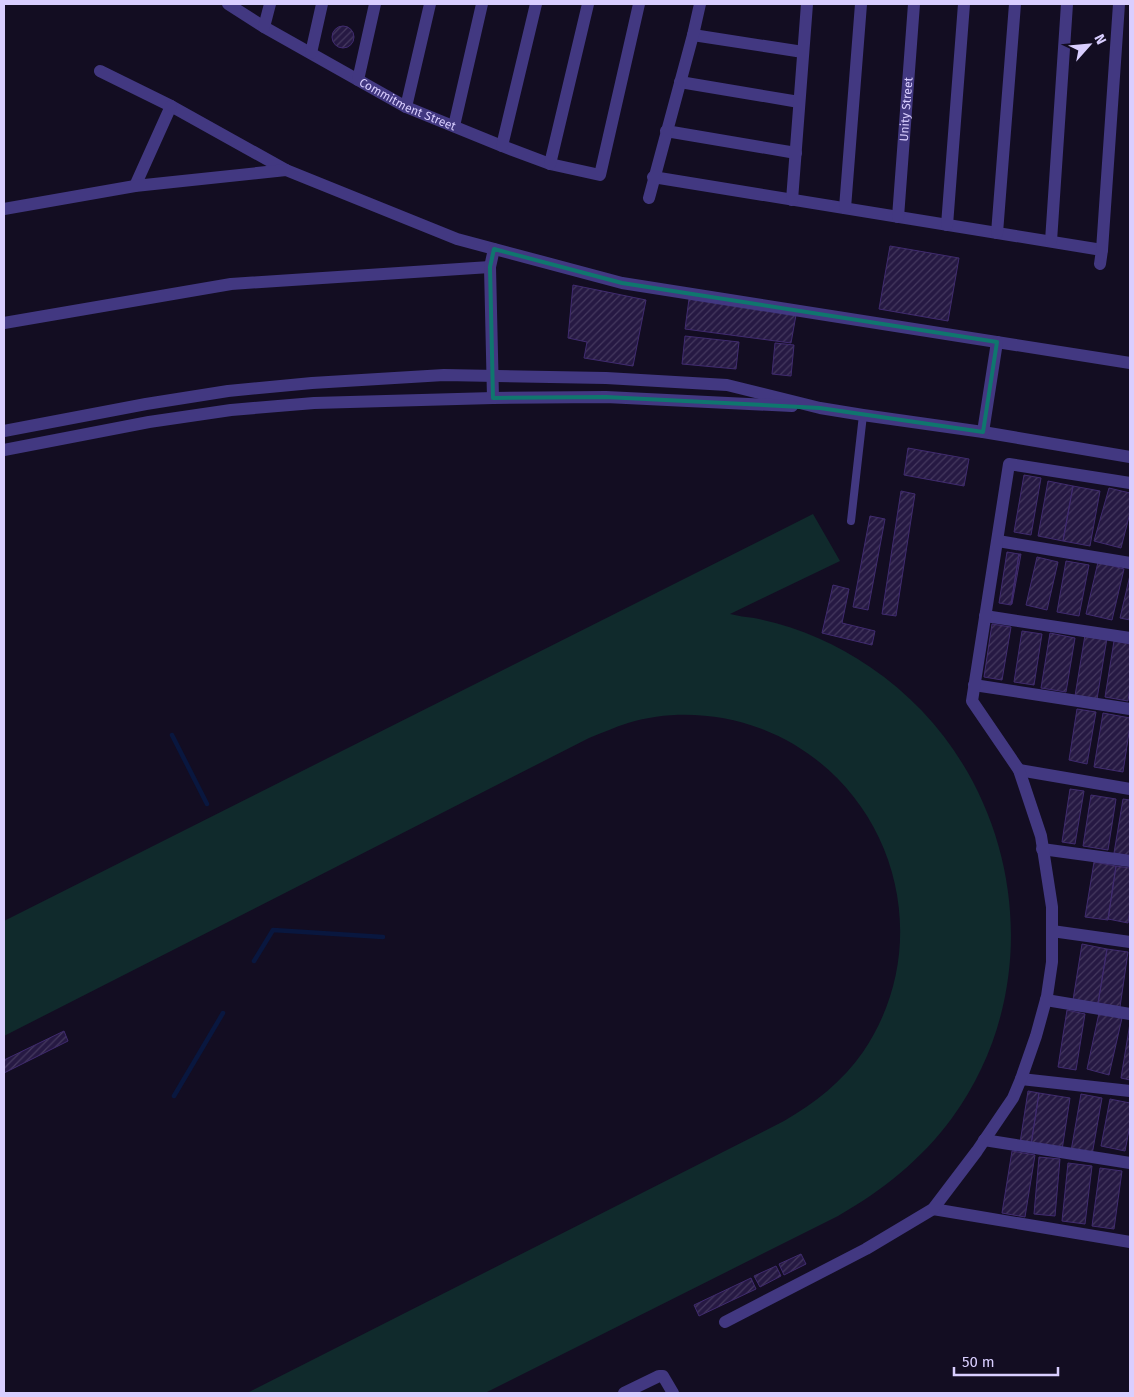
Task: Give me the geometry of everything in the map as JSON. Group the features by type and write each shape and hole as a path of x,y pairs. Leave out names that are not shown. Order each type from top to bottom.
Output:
{"street":[{"name":"Commitment Street","path":"228,4 264,27 406,107 550,164 600,175 639,4"},
{"path":"264,27 270,4"},
{"path":"310,53 322,4"},
{"path":"358,80 375,4"},
{"path":"406,107 430,4"},
{"path":"454,126 482,4"},
{"path":"502,146 536,4"},
{"path":"550,164 588,4"},
{"path":"648,198 700,4"},
{"path":"792,200 807,4"},
{"path":"845,208 861,4"},
{"name":"Unity Street","path":"898,217 914,4"},
{"path":"947,225 964,4"},
{"path":"997,232 1015,4"},
{"path":"1051,241 1067,4"},
{"path":"1100,264 1119,4"},
{"path":"693,35 803,52"},
{"path":"100,71 171,106 286,170 457,239 622,283 1130,363"},
{"path":"680,82 799,102"},
{"path":"134,186 171,106"},
{"path":"666,131 796,153"},
{"path":"4,209 134,186 286,170"},
{"path":"653,177 1102,250"},
{"path":"493,398 490,267 494,249"},
{"path":"4,323 231,284 490,267"},
{"path":"983,432 997,342"},
{"path":"4,431 146,404 228,391 312,383 444,375 606,378 727,385 820,408 983,432 1130,457"},
{"path":"4,450 149,422 231,410 314,403 606,397 820,408"},
{"path":"725,1322 866,1249 933,1209 1013,1098 1036,1036 1046,1000 1052,962 1052,907 1041,836 1019,770 972,701 1009,464 1130,483"},
{"path":"998,541 1130,563"},
{"path":"985,616 1130,638"},
{"path":"974,685 1130,709"},
{"path":"1019,770 1130,789"},
{"path":"1042,849 1130,861"},
{"path":"1052,931 1130,942"},
{"path":"1046,1000 1130,1014"},
{"path":"1021,1079 1130,1091"},
{"path":"984,1140 1130,1163"},
{"path":"933,1209 1130,1242"},
{"path":"624,1393 649,1388 659,1376 663,1376 672,1393"}],"lane":[{"path":"851,521 863,415"}],"highlighted area":[{"path":"494,249 622,283 997,342 983,432 820,408 606,397 493,398 490,267"}],"green space":[{"path":"813,514 840,561 730,614 785,626 815,636 843,650 870,667 920,709 960,759 988,815 1006,876 1011,938 1004,1001 985,1061 952,1118 914,1161 886,1185 838,1216 485,1393 247,1393 784,1121 807,1107 837,1082 863,1052 886,1007 898,960 899,912 890,866 871,823 843,784 807,753 762,729 729,719 695,715 661,716 628,723 589,738 4,1036 4,921"}],"building":[{"path":"339,26 347,26 354,33 354,41 347,48 339,48 332,41 332,33"},
{"path":"890,246 959,258 948,321 879,309"},
{"path":"573,285 646,300 633,366 584,358 587,342 568,338"},
{"path":"689,299 796,315 791,343 685,329"},
{"path":"685,336 739,342 736,369 682,364"},
{"path":"775,343 794,345 791,376 772,374"},
{"path":"908,448 969,459 964,486 904,475"},
{"path":"1024,475 1041,478 1031,535 1014,532"},
{"path":"1048,481 1073,486 1063,541 1038,536"},
{"path":"1073,486 1100,491 1090,546 1063,541"},
{"path":"1109,488 1130,493 1130,513 1121,548 1094,541"},
{"path":"901,491 915,494 896,616 882,614"},
{"path":"870,516 885,519 868,610 853,607"},
{"path":"1007,552 1019,554 1011,605 999,603"},
{"path":"1019,554 1021,554 1011,604"},
{"path":"1037,557 1058,562 1047,610 1026,605"},
{"path":"1066,561 1089,565 1079,616 1057,612"},
{"path":"1098,562 1124,569 1112,620 1086,614"},
{"path":"1130,575 1130,620 1120,618"},
{"path":"833,585 849,589 842,623 875,631 872,645 822,633"},
{"path":"992,624 1011,627 1002,680 984,677"},
{"path":"1022,631 1042,634 1034,685 1014,682"},
{"path":"1050,633 1075,638 1066,692 1041,688"},
{"path":"1085,635 1107,638 1097,699 1075,696"},
{"path":"1114,641 1130,644 1130,687 1128,701 1105,697"},
{"path":"1077,709 1096,712 1087,764 1069,760"},
{"path":"1103,713 1130,718 1123,772 1094,767"},
{"path":"1070,789 1084,791 1075,844 1062,842"},
{"path":"1091,795 1116,799 1108,850 1083,846"},
{"path":"1123,799 1130,800 1130,856 1114,853"},
{"path":"1094,862 1116,866 1108,920 1085,917"},
{"path":"1116,866 1130,868 1130,910 1128,923 1108,919"},
{"path":"1082,944 1107,949 1098,1004 1073,1000"},
{"path":"1107,949 1128,952 1120,1007 1098,1003"},
{"path":"1067,1010 1085,1014 1076,1070 1058,1067"},
{"path":"1099,1013 1122,1018 1109,1075 1087,1069"},
{"path":"1130,1023 1130,1080 1121,1078"},
{"path":"64,1031 68,1041 4,1073 4,1060"},
{"path":"1028,1091 1039,1093 1031,1145 1020,1143"},
{"path":"1039,1093 1070,1098 1062,1150 1031,1145"},
{"path":"1081,1094 1102,1098 1092,1155 1071,1151"},
{"path":"1110,1099 1130,1103 1130,1125 1125,1151 1101,1146"},
{"path":"1012,1151 1035,1155 1025,1217 1002,1213"},
{"path":"1039,1157 1060,1159 1055,1216 1034,1214"},
{"path":"1068,1163 1092,1166 1085,1224 1062,1221"},
{"path":"1100,1168 1122,1171 1114,1229 1092,1226"},
{"path":"801,1254 806,1264 784,1275 779,1264"},
{"path":"776,1266 781,1276 760,1287 754,1276"},
{"path":"751,1278 756,1289 699,1316 694,1305"}],"waterway":[{"path":"172,735 207,804"},
{"path":"254,961 273,930 383,937"},
{"path":"174,1096 223,1013"}]}
